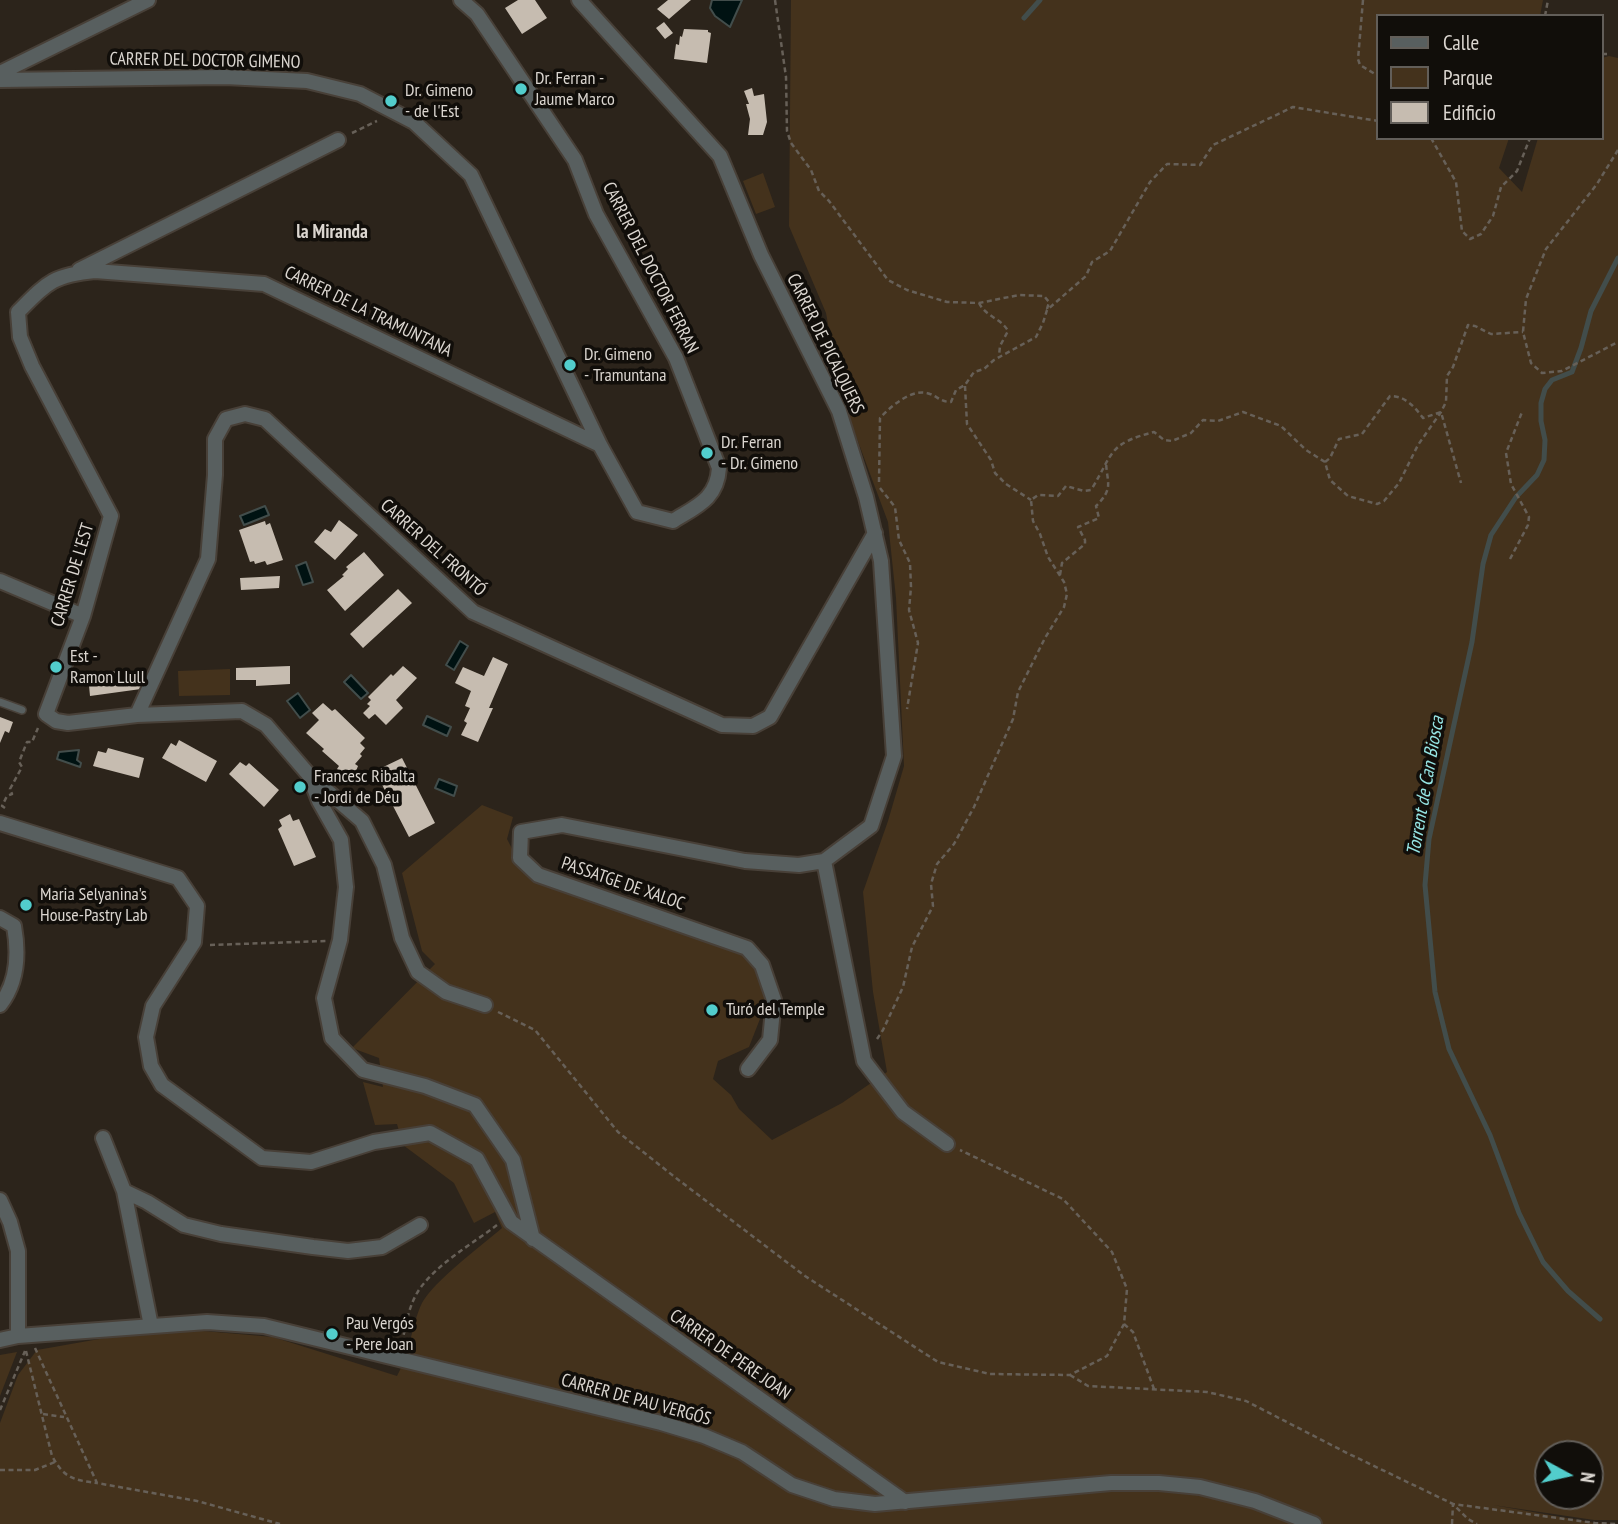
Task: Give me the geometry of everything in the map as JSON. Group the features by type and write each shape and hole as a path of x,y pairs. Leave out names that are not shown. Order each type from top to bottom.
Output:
{"street":[{"path":"0,73 148,0"},
{"name":"CARRER DEL DOCTOR FERRAN","path":"461,0 477,14 575,160 596,214 680,370 719,468 712,494 673,521"},
{"name":"CARRER DE PICALQUERS","path":"579,0 720,156 761,255 839,411 875,533 881,561 894,756 872,826 824,861"},
{"name":"CARRER DEL DOCTOR GIMENO","path":"0,80 225,77 307,81 360,94 414,122 471,175 600,445 637,512 673,521"},
{"path":"72,273 338,140"},
{"name":"CARRER DE LA TRAMUNTANA","path":"20,337 18,312 46,284 72,273 95,271 264,284 600,445"},
{"name":"CARRER DE L'EST","path":"20,337 32,366 111,516 83,616 43,718"},
{"name":"CARRER DEL FRONTÓ","path":"137,715 208,559 215,439 226,419 245,414 265,419 473,612 722,725 753,726 770,717 875,533"},
{"path":"0,581 83,616"},
{"path":"43,718 68,723 137,715 242,711 266,725 309,775 362,821 384,865 402,938 418,972 446,992 485,1005"},
{"path":"309,775 319,801 341,840 346,887 340,940 324,998 332,1038 363,1070 425,1086 475,1105 513,1160 533,1239"},
{"path":"2,819 178,878 197,905 192,945 153,1006 146,1037 151,1066 162,1086 262,1158 310,1163 374,1142 430,1133 477,1159 508,1217"},
{"name":"PASSATGE DE XALOC","path":"748,1069 770,1040 774,1000 762,965 747,948 538,875 520,858 521,832 562,825 745,861 799,865 824,861"},
{"path":"824,861 864,1061 903,1112 947,1144"},
{"path":"0,918 14,926 19,952 9,994 0,1005"},
{"path":"103,1138 124,1191 150,1326"},
{"path":"124,1191 184,1225 222,1234 313,1247 348,1251 382,1247 420,1225"},
{"path":"0,1200 10,1222 18,1251 22,1343"},
{"name":"CARRER DE PERE JOAN","path":"508,1217 533,1239 905,1502"},
{"name":"CARRER DE PAU VERGÓS","path":"0,1340 22,1343 150,1326 207,1322 264,1326 661,1423 704,1436 742,1452 792,1485 835,1499 875,1504 1111,1483 1159,1483 1200,1488 1255,1501 1314,1524"}],"lane":[{"path":"0,702 22,709"}],"path":[{"path":"775,0 786,84 787,131 791,144 816,179 819,191 888,280 906,290 928,295 936,300 979,303 1000,297 1039,295 1047,298 1049,302 1036,337 984,369 974,372 965,385 956,390 951,402 941,402 927,392 908,396 880,418 879,487 895,507 899,540 910,563 909,610 918,643 909,706 900,729 893,736"},
{"path":"1363,0 1358,59 1360,65 1376,74"},
{"path":"1604,54 1609,54"},
{"path":"1047,310 1086,276 1092,262 1110,251 1150,182 1167,164 1200,165 1213,145 1293,107 1376,121"},
{"path":"338,140 392,110"},
{"path":"1432,140 1456,181 1462,231 1470,239 1481,234 1493,216 1501,187 1517,171 1529,140"},
{"path":"1437,140 1438,148"},
{"path":"1618,150 1597,184 1546,248 1526,299 1523,332 1531,363 1542,373 1562,371 1618,342"},
{"path":"979,303 983,312 1003,322 1008,331 1000,346 999,358"},
{"path":"1031,500 1038,495 1058,496 1066,486 1091,490 1105,460 1120,443 1136,436 1154,432 1164,440 1172,440 1191,433 1203,420 1218,421 1243,412 1281,426 1293,440 1325,462 1330,480 1348,496 1377,504 1384,501 1399,483 1418,445 1441,412 1446,402 1447,376 1453,367 1468,325 1491,334 1523,332"},
{"path":"965,385 967,424 996,473 1006,484 1031,500"},
{"path":"1325,462 1330,458 1339,439 1362,434 1390,396 1406,400 1423,418 1441,412"},
{"path":"1441,412 1461,483"},
{"path":"1510,559 1528,525 1529,517 1511,484 1506,453 1522,412"},
{"path":"1060,575 1062,563 1085,544 1078,527 1099,518 1096,506 1108,493 1105,460"},
{"path":"861,1049 880,1038 903,987 912,947 933,906 931,884 937,864 954,844 974,807 1013,719 1018,692 1064,607 1067,594 1033,521 1031,500"},
{"path":"2,819 6,808 2,806 7,796 12,794 10,789 22,767 19,762 27,742 32,742 43,718"},
{"path":"192,945 340,940"},
{"path":"485,1005 535,1030 618,1132 676,1178 805,1276 938,1362 990,1374 1070,1376 1088,1386 1207,1392 1247,1401 1453,1504 1618,1524"},
{"path":"947,1144 1063,1199 1112,1252 1127,1289 1125,1324 1107,1356 1070,1376"},
{"path":"398,1359 408,1314 420,1288 441,1267 508,1217"},
{"path":"1125,1324 1133,1332 1154,1389"},
{"path":"0,1410 22,1343"},
{"path":"22,1343 55,1462 61,1472 76,1480 197,1501 279,1524"},
{"path":"34,1348 97,1483"},
{"path":"43,1414 65,1417"},
{"path":"0,1470 35,1470 55,1462"},
{"path":"1452,1524 1453,1504"},
{"path":"1453,1504 1468,1520 1477,1524"}],"green space":[{"path":"791,0 1543,0 1540,14 1376,14 1376,140 1508,140 1499,168 1522,192 1537,140 1604,140 1604,57 1618,58 1618,1520 1594,1520 1493,1505 1595,1523 1618,1524 0,1524 0,1423 18,1375 37,1350 150,1330 192,1330 273,1337 397,1376 418,1312 428,1294 502,1228 495,1212 474,1223 454,1183 403,1145 397,1124 375,1125 363,1082 383,1087 379,1058 352,1048 435,964 422,951 402,873 482,805 513,817 507,839 522,868 735,948 754,964 767,1001 749,1047 718,1061 713,1079 731,1095 739,1109 772,1140 842,1103 887,1072 873,992 863,892 904,766 896,598 888,522 841,396 826,313 789,226"},
{"path":"763,173 775,207 756,214 743,181"},
{"path":"230,669 230,695 179,696 178,671"},
{"path":"17,1352 0,1396 0,1355"}],"shaded area":[{"path":"712,0 742,0 730,27 715,16 710,8"},
{"path":"265,506 269,515 244,525 240,516"},
{"path":"306,562 313,582 303,585 296,566"},
{"path":"460,641 468,646 454,670 446,665"},
{"path":"351,675 368,693 361,699 344,682"},
{"path":"298,693 310,710 300,718 287,701"},
{"path":"427,716 451,727 447,736 423,725"},
{"path":"79,750 77,760 81,763 80,767 57,759 59,752"},
{"path":"439,779 457,786 454,796 435,788"}],"building":[{"path":"518,0 535,0 547,18 522,34 505,8"},
{"path":"668,0 691,0 669,19 657,9"},
{"path":"664,22 673,33 665,39 656,28"},
{"path":"684,29 708,30 711,33 707,63 674,59 676,44 679,45"},
{"path":"752,88 754,96 764,94 767,122 763,135 748,135 750,119 746,104 749,104 744,91"},
{"path":"339,520 358,535 335,560 314,542 325,529 331,532"},
{"path":"265,521 266,525 270,523 283,560 267,565 265,561 255,564 254,561 250,562 239,530"},
{"path":"364,552 384,575 345,611 327,590 344,576 342,575 348,569 346,567"},
{"path":"280,576 279,588 241,590 240,578"},
{"path":"398,589 412,603 363,648 350,634"},
{"path":"493,657 508,664 478,742 461,735 467,723 464,721 470,708 465,706 471,691 455,683 463,667 484,676"},
{"path":"290,666 290,684 256,686 256,680 236,680 236,668"},
{"path":"403,666 417,678 396,700 403,708 386,725 375,714 369,719 363,713 370,706 367,704 371,700 368,697"},
{"path":"125,670 126,679 148,676 141,689 90,696 88,675"},
{"path":"323,703 332,711 335,709 365,738 360,743 365,748 355,764 358,766 356,771 349,770 345,776 337,769 339,766 322,751 324,749 306,733 319,720 312,713"},
{"path":"0,717 13,722 9,733 5,731 0,743"},
{"path":"179,740 217,761 206,782 162,758 171,743 176,746"},
{"path":"108,748 144,758 139,778 93,766 98,751 106,753"},
{"path":"402,758 435,823 409,837 375,771"},
{"path":"240,762 246,766 249,763 279,790 264,807 229,774"},
{"path":"290,814 293,821 299,819 316,857 294,866 278,829 282,826 279,820"}],"waterway":[{"path":"1024,18 1040,0"},
{"name":"Torrent de Can Biosca","path":"1600,1319 1568,1291 1543,1262 1519,1213 1490,1135 1449,1049 1435,992 1425,885 1429,839 1472,642 1483,564 1491,535 1516,497 1537,475 1544,460 1541,403 1545,389 1552,380 1572,372 1591,311 1618,258"}],"place":[{"name":"Dr. Ferran - Jaume Marco","path":"521,89"},
{"name":"Dr. Gimeno - de l'Est","path":"391,101"},
{"name":"Dr. Gimeno - Tramuntana","path":"570,365"},
{"name":"Dr. Ferran - Dr. Gimeno","path":"707,453"},
{"name":"Est - Ramon Llull","path":"56,667"},
{"name":"Francesc Ribalta - Jordi de Déu","path":"300,787"},
{"name":"Maria Selyanina's House-Pastry Lab","path":"26,905"},
{"name":"Turó del Temple","path":"712,1010"},
{"name":"Pau Vergós - Pere Joan","path":"332,1334"}],"district":[{"name":"la Miranda","path":"332,233"}]}
